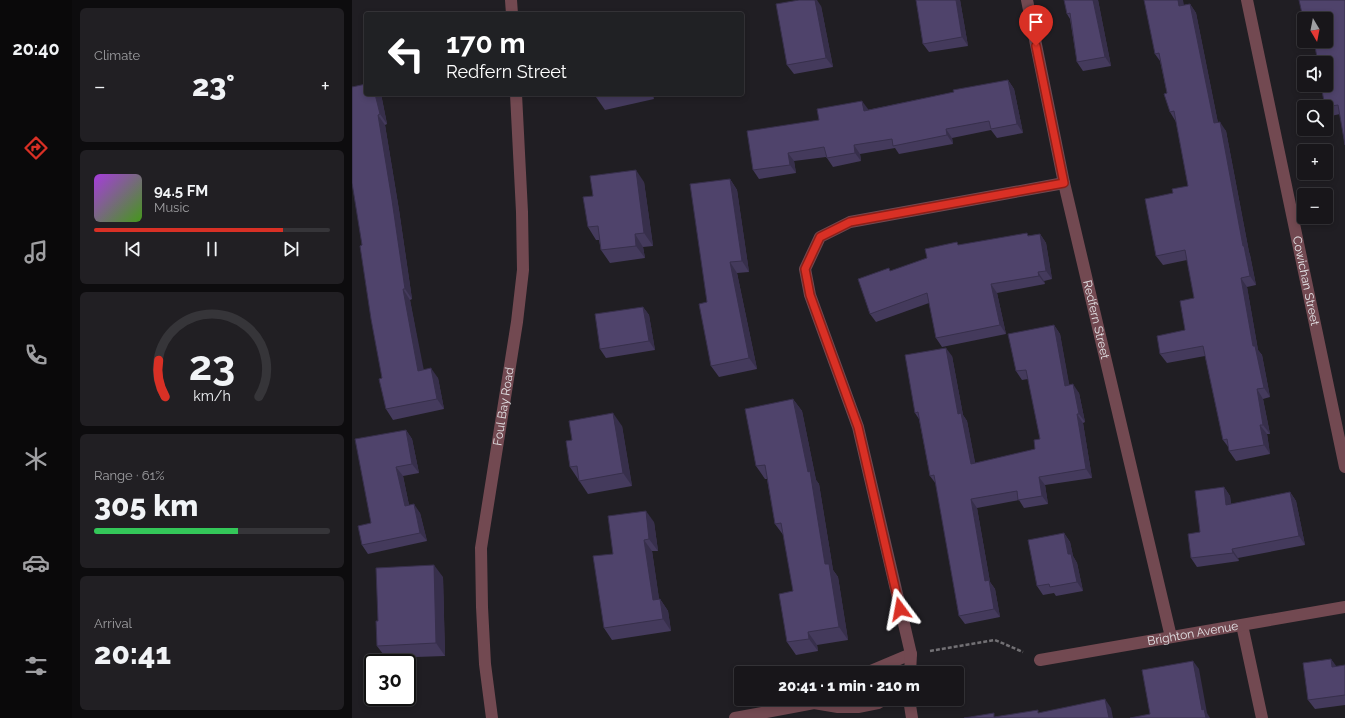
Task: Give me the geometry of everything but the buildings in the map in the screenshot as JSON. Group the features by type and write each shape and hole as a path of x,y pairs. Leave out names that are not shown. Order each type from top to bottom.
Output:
{"street":[{"path":"511,0 512,12"},
{"name":"Redfern Street","path":"1027,0 1064,183 1171,637"},
{"name":"Cowichan Street","path":"1247,0 1345,467"},
{"name":"Foul Bay Road","path":"492,718 485,657 481,548 517,322 523,270 522,212 516,96"},
{"path":"910,666 911,654 858,427 810,295 805,269 820,237 850,222 1064,183"},
{"name":"Brighton Avenue","path":"1040,660 1345,607"},
{"path":"1242,625 1262,718"},
{"path":"883,666 911,654"},
{"path":"905,666 911,654"},
{"path":"735,718 792,706"},
{"path":"834,706 863,706"},
{"path":"910,706 912,718"}],"path":[{"path":"911,654 996,640 1040,660"}],"route":[{"path":"900,609 858,427 810,295 805,269 820,237 850,222 1064,183 1036,46"}]}
